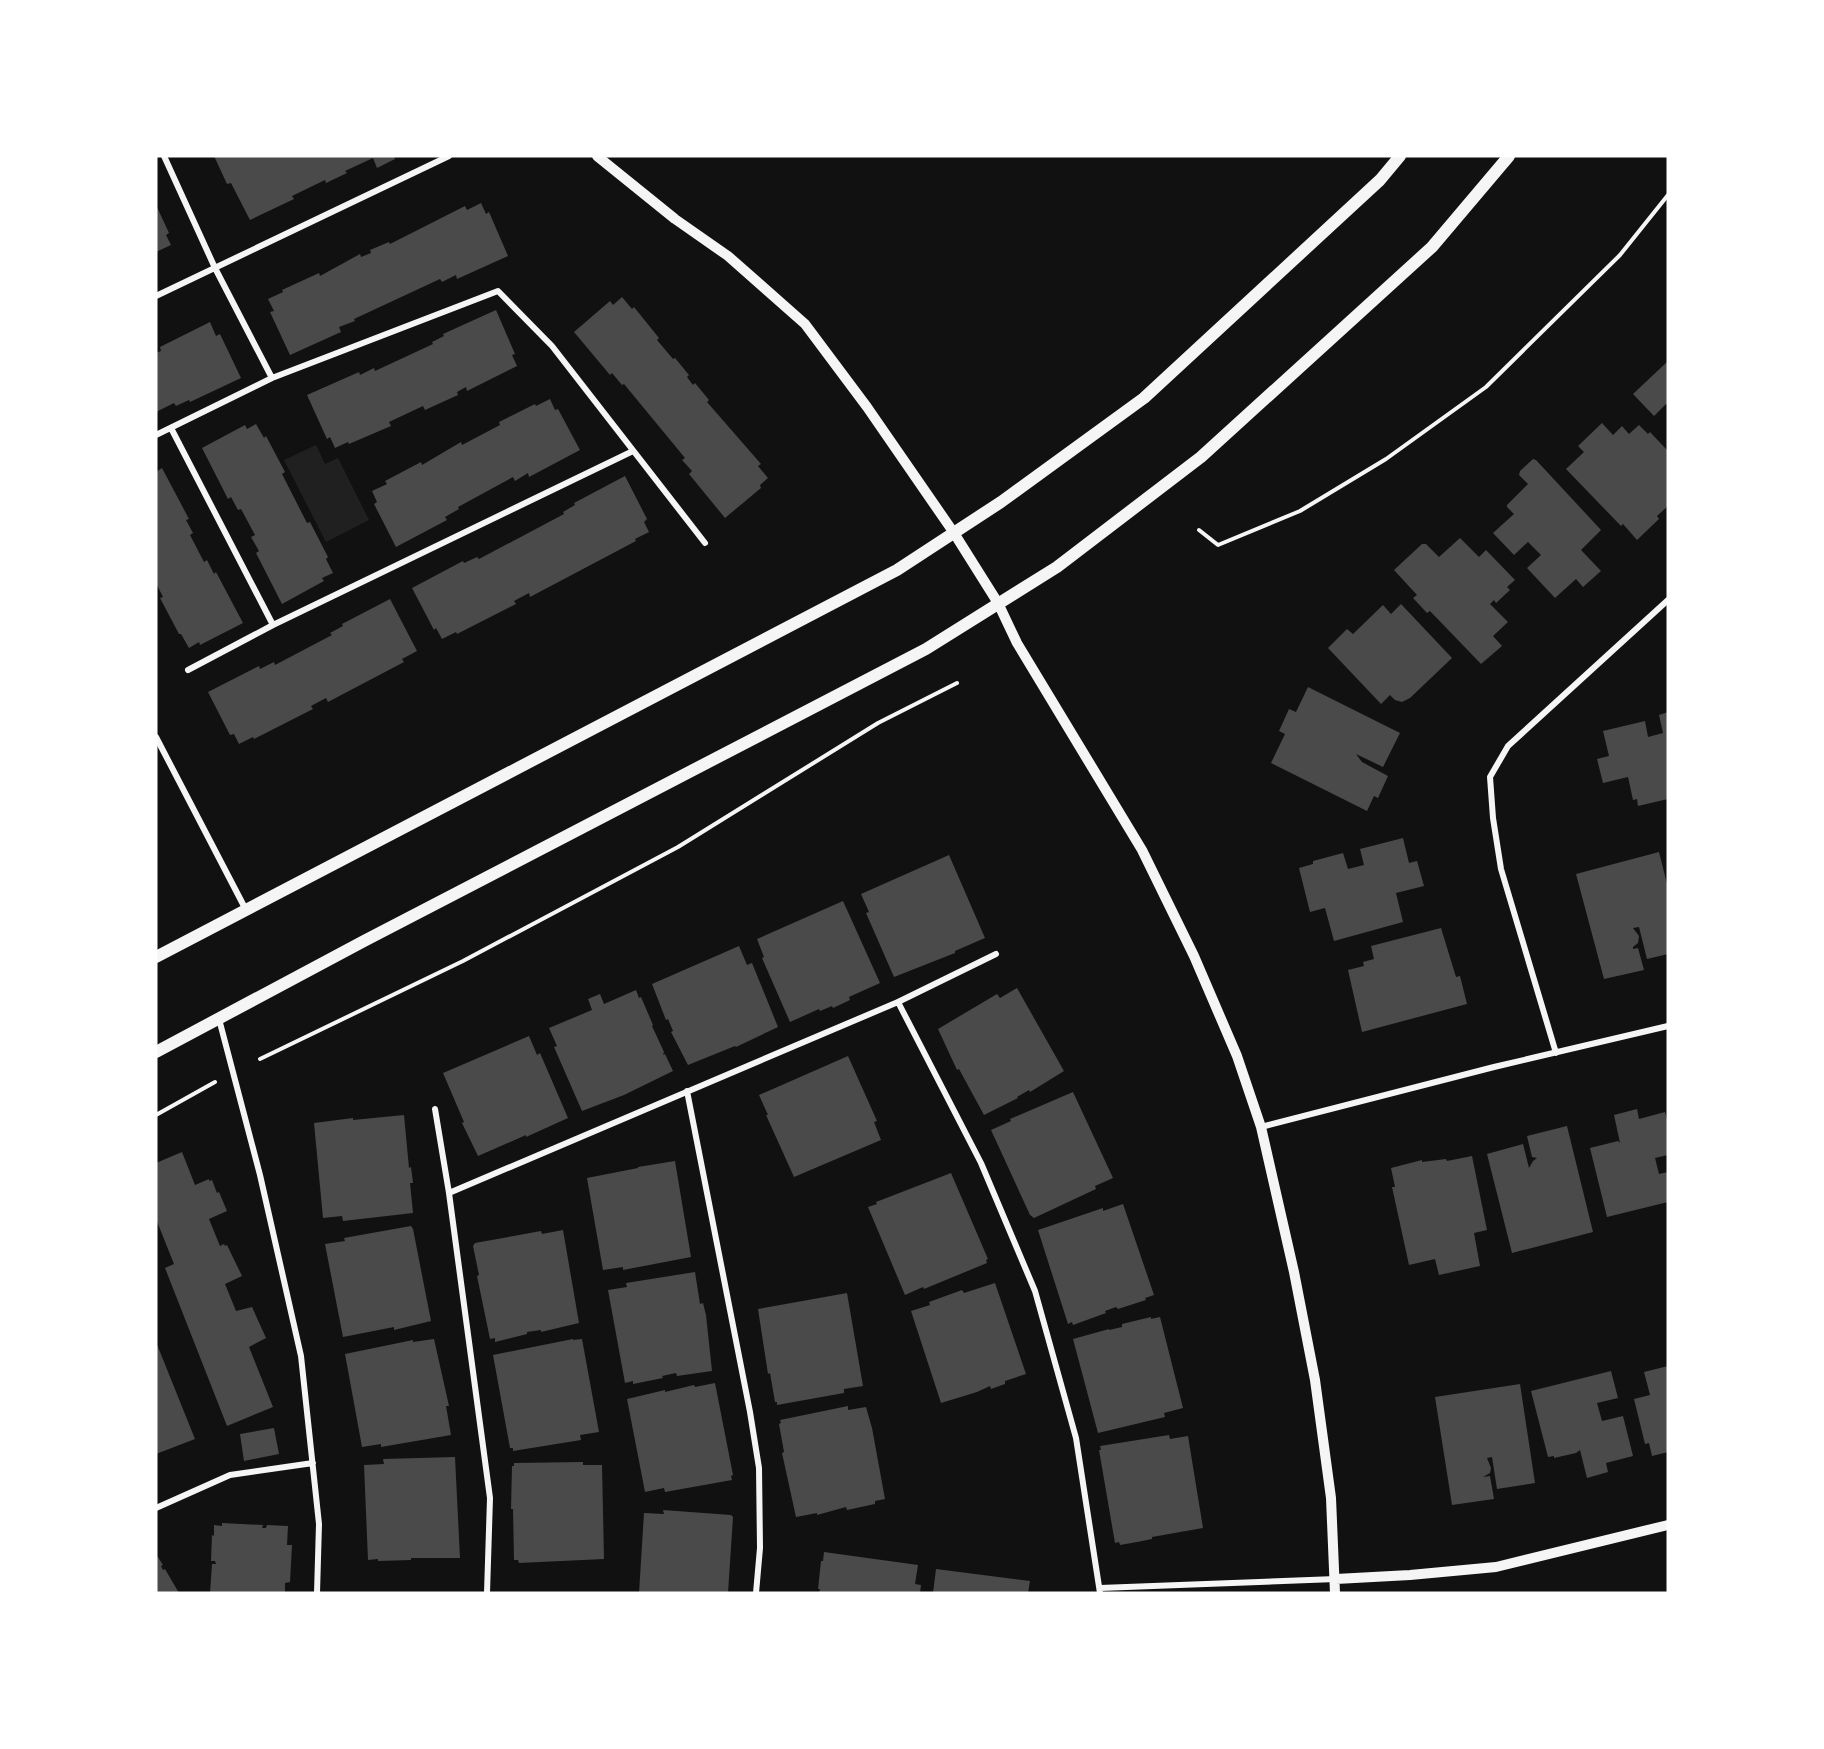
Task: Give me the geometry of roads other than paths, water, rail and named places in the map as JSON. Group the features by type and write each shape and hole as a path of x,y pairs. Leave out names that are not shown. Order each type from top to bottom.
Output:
{"main road":[{"path":"156,957 897,570 1022,487 1144,398 1380,180 1400,156"},
{"path":"156,1052 926,649 1056,567 1201,458 1432,247 1509,156"}],"street":[{"path":"164,156 215,268 272,378"},
{"path":"156,296 449,156"},
{"path":"597,156 675,219 728,256 805,324 867,407 954,533 998,603 1017,643 1142,850 1194,956 1229,1036 1261,1127 1294,1272 1315,1380 1331,1498 1335,1593"},
{"path":"156,435 272,378 498,291 552,346 705,543"},
{"path":"171,428 273,625"},
{"path":"188,670 273,625 633,452"},
{"path":"1556,1053 1501,869 1493,818 1490,777 1508,746 1668,600"},
{"path":"156,737 246,909"},
{"path":"449,1193 898,1002 996,954"},
{"path":"898,1002 981,1163 1035,1291 1076,1438 1100,1591 1410,1575 1496,1567 1668,1525"},
{"path":"219,1018 260,1175 301,1356 319,1524 317,1593"},
{"path":"1261,1127 1668,1026"},
{"path":"687,1091 759,1468 760,1548 756,1593"},
{"path":"435,1109 449,1193 490,1498 487,1593"},
{"path":"156,1508 230,1475 313,1462"}]}
